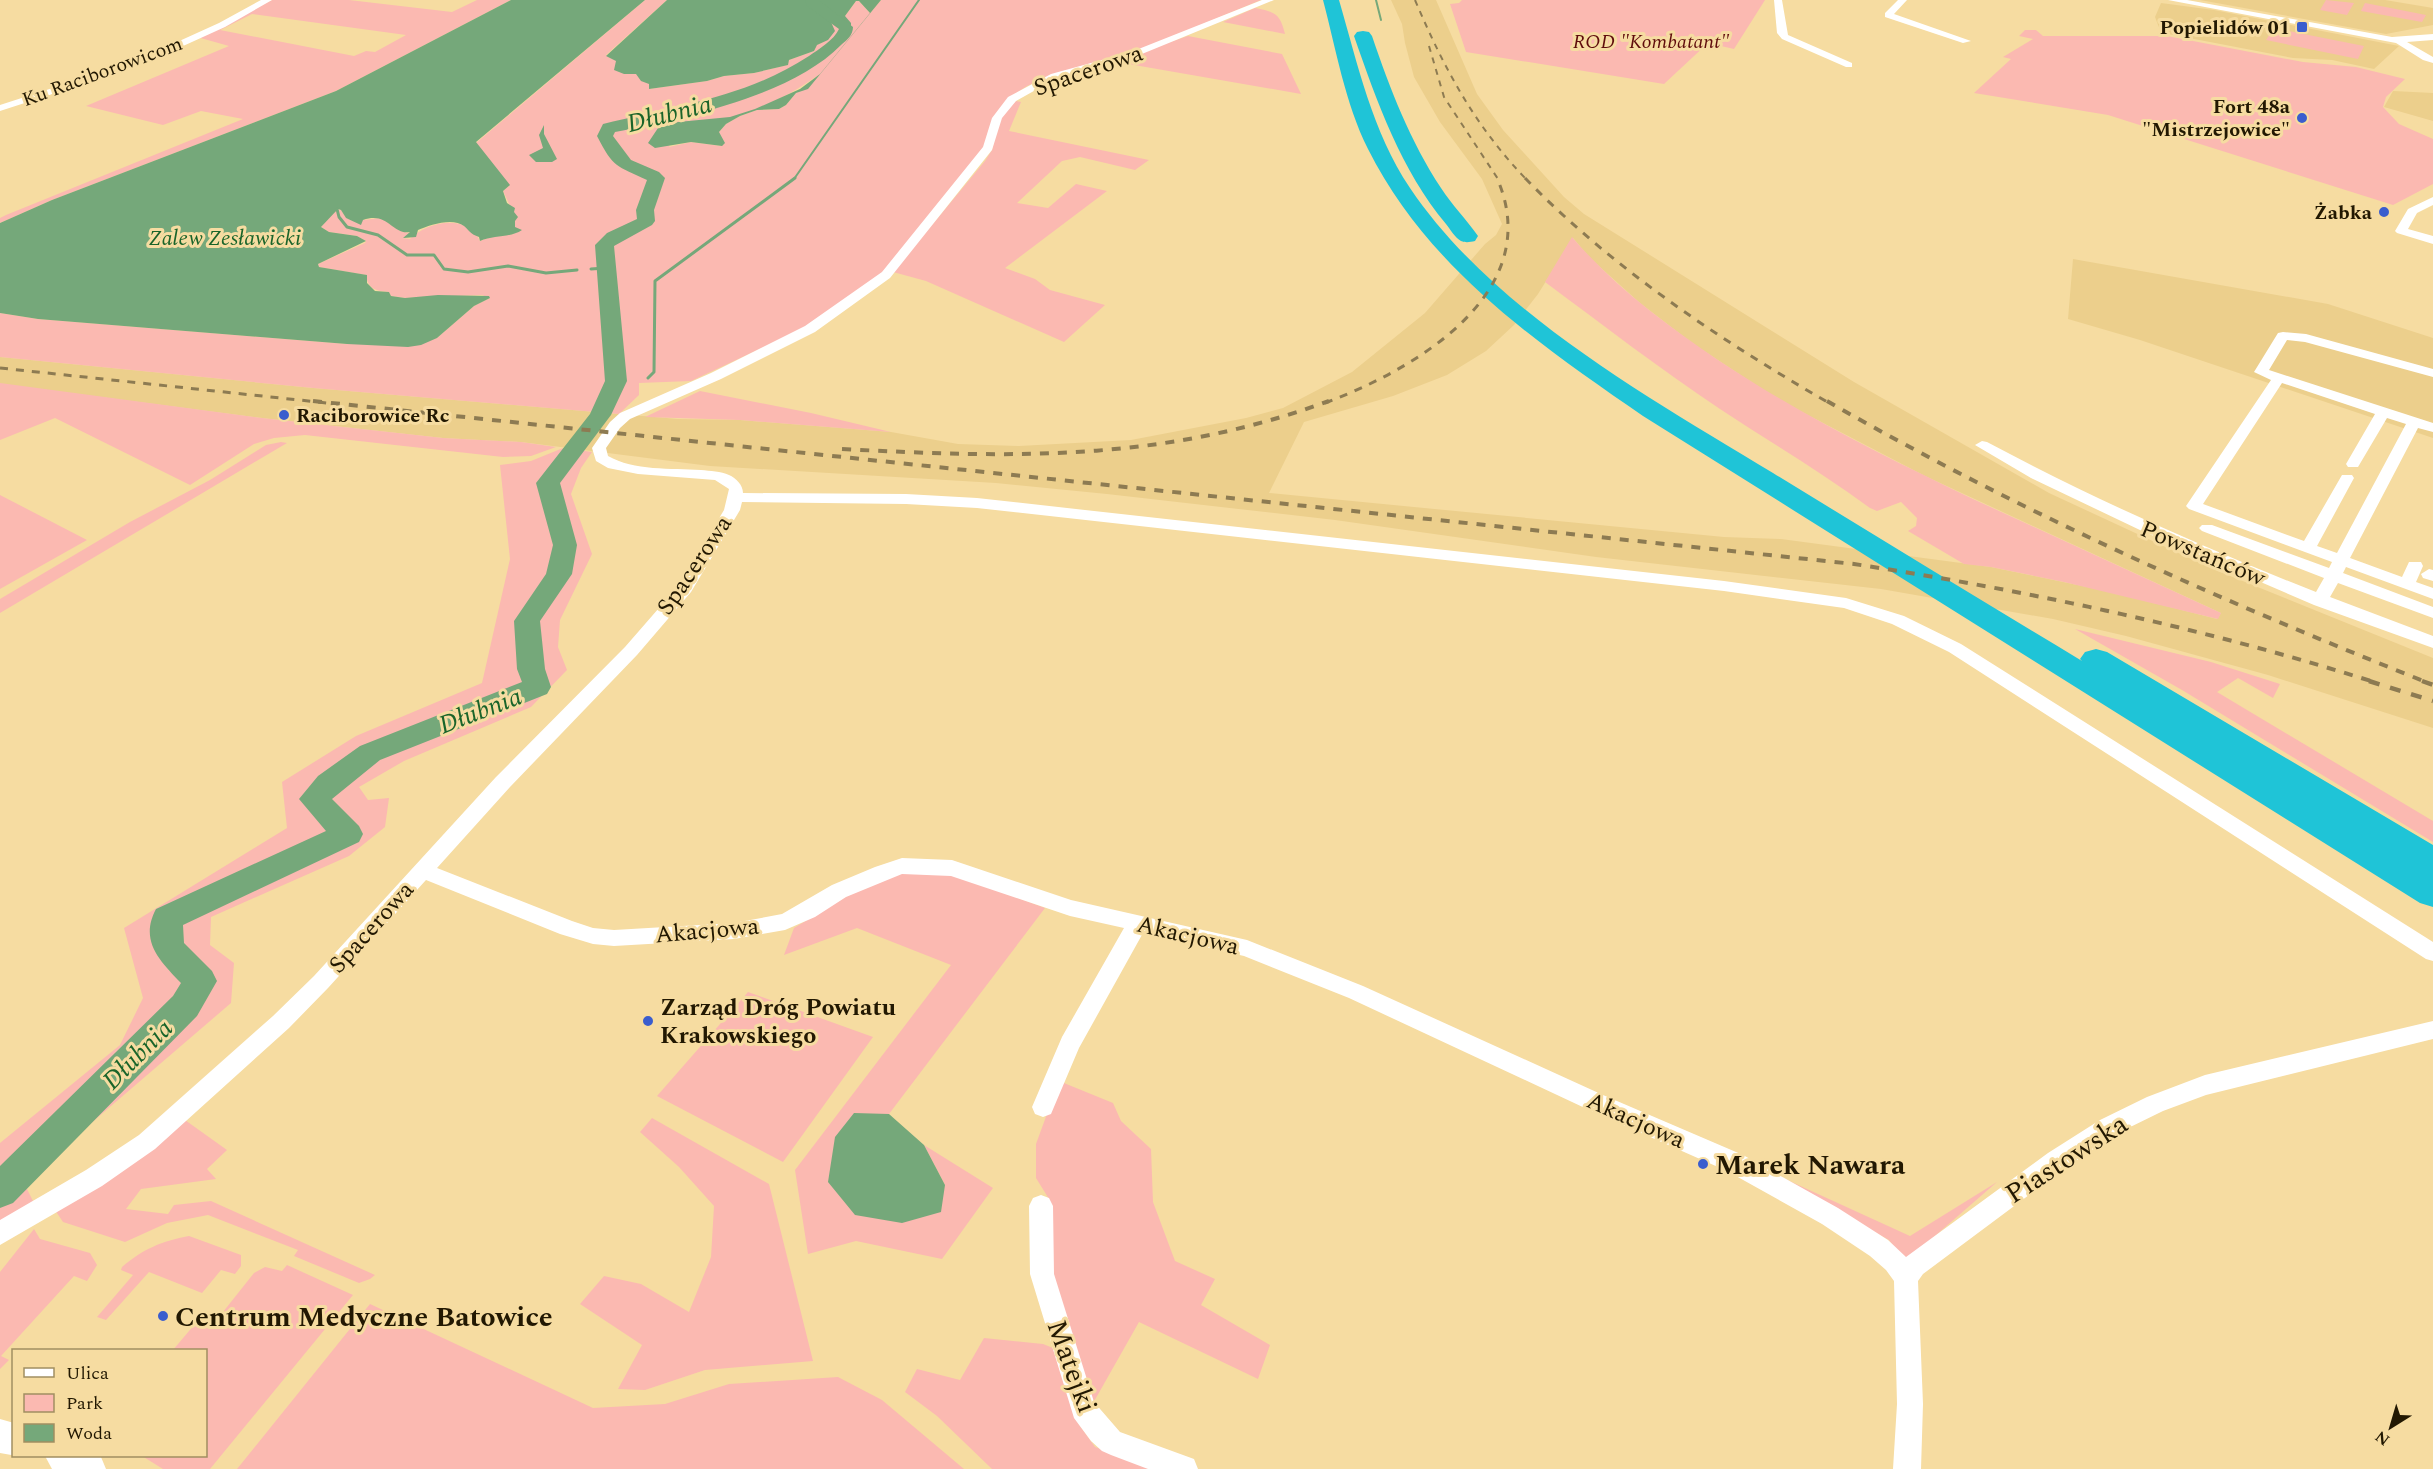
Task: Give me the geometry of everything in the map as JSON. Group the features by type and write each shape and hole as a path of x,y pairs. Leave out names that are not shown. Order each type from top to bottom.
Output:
{"highway":[{"path":"1331,0 1365,118 1377,148 1409,200 1473,252 1575,358 1642,405 2433,893"},
{"path":"1358,22 1383,95 1406,148 1473,252"},
{"path":"1523,303 1584,340 1646,384 1854,513 2433,862"}],"street":[{"name":"Ku Raciborowicom","path":"0,108 136,64 222,25 268,0"},
{"name":"Spacerowa","path":"0,1233 94,1178 147,1142 272,1029 321,982 422,870 631,651 685,588 732,510 736,488 724,478 704,474 638,470 613,465 601,459 599,448 615,425 625,416 716,376 810,329 886,275 988,148 997,118 1012,99 1054,76 1134,54 1270,0"},
{"path":"1778,0 1782,33 1785,37 1849,65"},
{"path":"1903,0 1888,15 1966,41"},
{"path":"2172,0 2398,40 2433,37"},
{"path":"2398,40 2433,60"},
{"path":"2433,200 2412,211 2401,231 2433,240"},
{"path":"2433,373 2306,338 2283,336 2261,372 2433,428"},
{"path":"2280,378 2194,506 2433,594"},
{"path":"2308,548 2383,412"},
{"path":"2320,601 2414,422"},
{"name":"Powstańców","path":"1982,445 2122,518 2190,548 2320,601 2433,642"},
{"path":"736,497 906,499 977,503 1724,586 1846,603 1898,620 1955,648 2433,953"},
{"path":"2255,529 2263,514"},
{"path":"2207,528 2433,613"},
{"path":"2407,584 2426,572"},
{"name":"Akacjowa","path":"422,870 567,928 593,936 614,938 734,931 785,922 808,911 839,891 882,872 903,866 952,868 1070,908 1247,948 1356,992 1595,1102 1735,1163 1830,1216 1879,1248 1895,1262 1906,1278"},
{"path":"1043,1107 1070,1044 1137,924"},
{"name":"Piastowska","path":"1906,1278 1914,1266 2056,1161 2108,1127 2155,1104 2205,1085 2433,1030"},
{"name":"Matejki","path":"1041,1206 1042,1274 1083,1409 1100,1432 1111,1442 1184,1469"},
{"path":"1906,1278 1910,1404 1907,1469"},
{"path":"66,1457 89,1469"}],"shaded area":[{"path":"1391,0 1436,0 1477,94 1503,130 1564,197 1584,214 1854,382 2049,493 2213,569 2433,658 2433,728 2268,675 2126,636 2053,619 1881,589 1596,557 1335,520 1107,494 996,483 710,466 521,442 443,438 262,418 0,384 0,357 313,388 678,419 740,420 891,432 958,444 1019,446 1131,440 1246,418 1283,408 1352,372 1425,313 1485,244 1496,235 1502,224 1482,179 1440,122 1414,77 1402,24","holes":["1573,238 1590,258 1640,303 1692,343 1777,399 1925,476 2221,613 2217,619 2111,592 1991,567 1781,539 1724,537 1269,493 1304,422 1393,396 1447,375 1486,351 1514,325 1538,294"]},
{"path":"2200,0 2385,0 2433,8 2433,25 2386,34"},
{"path":"2161,3 2214,10 2399,46 2374,69 2332,60 2293,58 2163,33 2155,17"},
{"path":"2393,91 2433,93 2433,121 2384,107"},
{"path":"2073,259 2328,304 2433,338 2433,438 2140,340 2068,319"}],"green space":[{"path":"272,0 349,0 452,12 477,0 511,0 336,91 52,200 0,223 0,218 6,215 243,119 201,111 163,125 86,106 229,46 197,37","holes":["252,14 406,35 375,52 366,51 354,56 220,30"]},
{"path":"645,0 667,0 606,55 617,61 624,74 636,74 650,84 649,89 754,73 787,65 789,60 814,51 816,45 827,39 831,31 831,22 844,28 845,16 856,1 859,1 870,13 881,0 1261,0 1140,50 1045,78 1027,86 1009,98 985,149 887,270 844,305 794,333 691,381 639,383 639,395 619,414 313,388 0,357 0,313 38,319 347,344 437,338 474,306 490,298 482,295 405,298 391,296 389,292 377,290 371,286 366,275 319,267 318,264 366,241 357,236 329,232 321,227 337,209 341,210 346,218 363,220 380,218 399,230 411,233 403,238 410,239 426,228 447,223 466,226 480,241 490,237 514,234 513,212 503,191 509,186 476,143","holes":["817,76 808,88 796,93 786,105 779,109 757,110 726,124 719,132 721,146 691,142 669,147 678,122 705,122 746,113 783,97"]},
{"name":"ROD \"Kombatant\"","path":"1462,0 1765,0 1734,49 1708,43 1664,84 1466,52 1450,4 1459,3"},
{"path":"2326,0 2354,3 2347,15 2320,10"},
{"path":"2365,3 2426,15 2422,22 2361,11"},
{"path":"1255,8 1276,15 1285,34 1223,22"},
{"path":"2274,28 2364,46 2358,59 2266,40"},
{"path":"2025,30 2036,30 2043,36 2167,36 2303,62 2356,67 2405,79 2386,97 2383,107 2399,124 2433,139 2433,184 2393,205 2108,115 1974,93 2011,59 2003,57 2033,39 2019,36"},
{"path":"1188,36 1282,54 1301,94 1117,62 1045,87 1040,86"},
{"path":"1016,101 1021,102 1009,131 1149,160 1135,170 1080,157 1062,161 1017,203 1048,208 1076,184 1107,191 1005,268 1035,279 1050,290 1105,305 1064,342 926,281 893,272 985,161 992,150 1000,118"},
{"path":"1572,237 1605,272 1660,318 1718,360 1780,399 1875,451 1940,483 2221,613 2218,619 2064,582 1991,567 1964,564 1908,531 1916,526 1917,518 1901,502 1877,511 1870,508 1698,394 1545,282"},
{"path":"0,383 262,418 443,438 521,442 556,447 531,456 503,457 305,435 274,438 254,444 190,485 55,418 0,440"},
{"path":"700,391 891,432 740,420 645,417"},
{"path":"287,443 0,613 0,599 130,522 210,480 266,445"},
{"path":"563,448 592,452 581,468 571,494 592,554 560,620 558,647 567,670 531,707 404,761 359,787 368,800 389,798 385,827 349,856 211,917 210,945 234,963 231,1003 54,1155 25,1185 34,1203 0,1224 0,1143 120,1045 143,998 124,928 287,828 282,782 356,736 482,683 510,559 500,465 531,461"},
{"path":"0,495 87,540 0,589"},
{"path":"2075,629 2211,662 2280,684 2273,698 2238,678 2217,692 2433,821 2433,842 2182,690"},
{"path":"901,873 951,873 1045,908 889,1114 854,1114 945,1185 924,1145 993,1188 942,1259 856,1241 808,1254 795,1170 951,965 857,928 784,955 794,928 847,896"},
{"path":"748,992 873,1037 783,1162 657,1096"},
{"path":"1059,1081 1113,1103 1121,1121 1151,1149 1153,1202 1175,1261 1215,1279 1201,1305 1270,1345 1258,1379 1139,1322 1092,1405 1049,1273 1049,1199 1036,1178 1036,1144"},
{"path":"652,1118 769,1184 813,1361 705,1370 645,1390 618,1389 642,1345 580,1304 604,1276 641,1284 689,1312 711,1257 714,1206 679,1167 640,1132"},
{"path":"185,1120 227,1150 207,1169 216,1179 141,1189 126,1209 168,1214 174,1205 211,1201 375,1275 359,1283 294,1256 298,1250 208,1215 167,1223 125,1242 63,1222 55,1210"},
{"path":"1746,1161 1910,1236 1997,1182 1905,1262 1889,1240"},
{"path":"34,1229 40,1239 90,1253 97,1265 87,1281 74,1276 1,1356 9,1360 0,1369 0,1272"},
{"path":"189,1236 241,1255 241,1266 235,1274 221,1270 202,1293 149,1272 106,1320 97,1317 133,1275 121,1270 122,1267 153,1247"},
{"path":"287,1265 353,1295 210,1469 163,1469 144,1457 207,1457 207,1349 174,1349 205,1312 219,1317 254,1273 265,1267 282,1271"},
{"path":"370,1304 593,1408 665,1404 729,1384 838,1377 882,1400 964,1469 237,1469"},
{"path":"984,1338 1043,1344 1053,1348 1078,1423 1095,1447 1158,1469 992,1469 937,1416 905,1392 917,1369 960,1380"}],"water":[{"name":"Zalew Zesławicki","path":"511,0 645,0 476,142 510,185 503,191 507,203 515,208 514,212 518,217 515,227 522,230 480,241 479,237 459,223 448,222 418,230 416,237 403,238 410,232 399,230 378,218 363,220 361,225 346,218 338,209 321,227 329,232 357,236 366,241 318,264 319,267 367,275 367,283 375,291 389,292 391,296 405,298 438,295 489,296 490,298 474,306 437,338 421,345 408,347 347,344 38,319 0,313 0,223 52,200 336,91"},
{"path":"667,0 881,0 808,89 796,93 786,105 779,109 757,110 726,124 719,132 725,143 722,146 691,142 655,148 648,143 658,128 678,122 730,117 755,109 800,89 820,74 870,13 859,1 856,1 845,16 851,23 851,29 831,22 835,31 828,40 817,45 814,51 789,60 788,65 754,73 649,89 649,84 641,81 636,74 624,74 614,70 616,61 606,56"},
{"path":"544,125 544,134 557,159 552,162 536,162 529,155 543,148 539,135"},
{"path":"854,1113 889,1114 924,1145 945,1185 941,1212 902,1223 855,1215 828,1182 835,1137"}],"waterway":[{"name":"Dłubnia","path":"0,1191 185,1006 200,981 168,948 167,918 348,834 314,799 328,784 370,753 537,687 531,669 527,621 559,574 565,545 548,483 600,415 616,381 604,245 613,237 636,228 646,221 645,210 656,178 629,167 621,161 605,136 609,128 702,107 771,83 801,68 827,51 846,32 846,27 812,3 812,0"},
{"path":"794,178 919,0"},
{"path":"1376,0 1381,20"},
{"path":"648,378 654,372 655,281 794,178"},
{"path":"337,209 339,217 347,227 378,235 407,255 434,255 444,269 468,272 508,266 546,273 577,270"},
{"path":"591,269 605,268"}],"railway":[{"path":"1415,0 1437,49 1462,95 1491,138 1526,179"},
{"path":"1429,46 1444,97 1498,179"},
{"path":"1325,403 1397,370 1433,347 1464,320 1489,290 1504,256 1508,219 1497,178"},
{"path":"1526,179 1594,242 1669,301 1748,354 1829,403"},
{"path":"0,368 327,403"},
{"path":"313,401 1854,564 1986,586 2116,613 2246,645 2374,682"},
{"path":"842,449 968,454 1088,451 1207,436 1268,421 1329,401"},
{"path":"1827,401 1973,480 2121,552 2272,619 2426,682"},
{"path":"2369,681 2433,701"},
{"path":"2422,681 2433,685"}],"place":[{"name":"Popielidów 01","path":"2302,27"},
{"name":"Fort 48a \"Mistrzejowice\"","path":"2302,118"},
{"name":"Żabka","path":"2384,212"},
{"name":"Raciborowice Rc","path":"284,415"},
{"name":"Zarząd Dróg Powiatu Krakowskiego","path":"648,1021"},
{"name":"Marek Nawara","path":"1703,1164"},
{"name":"Centrum Medyczne Batowice","path":"163,1316"}]}
